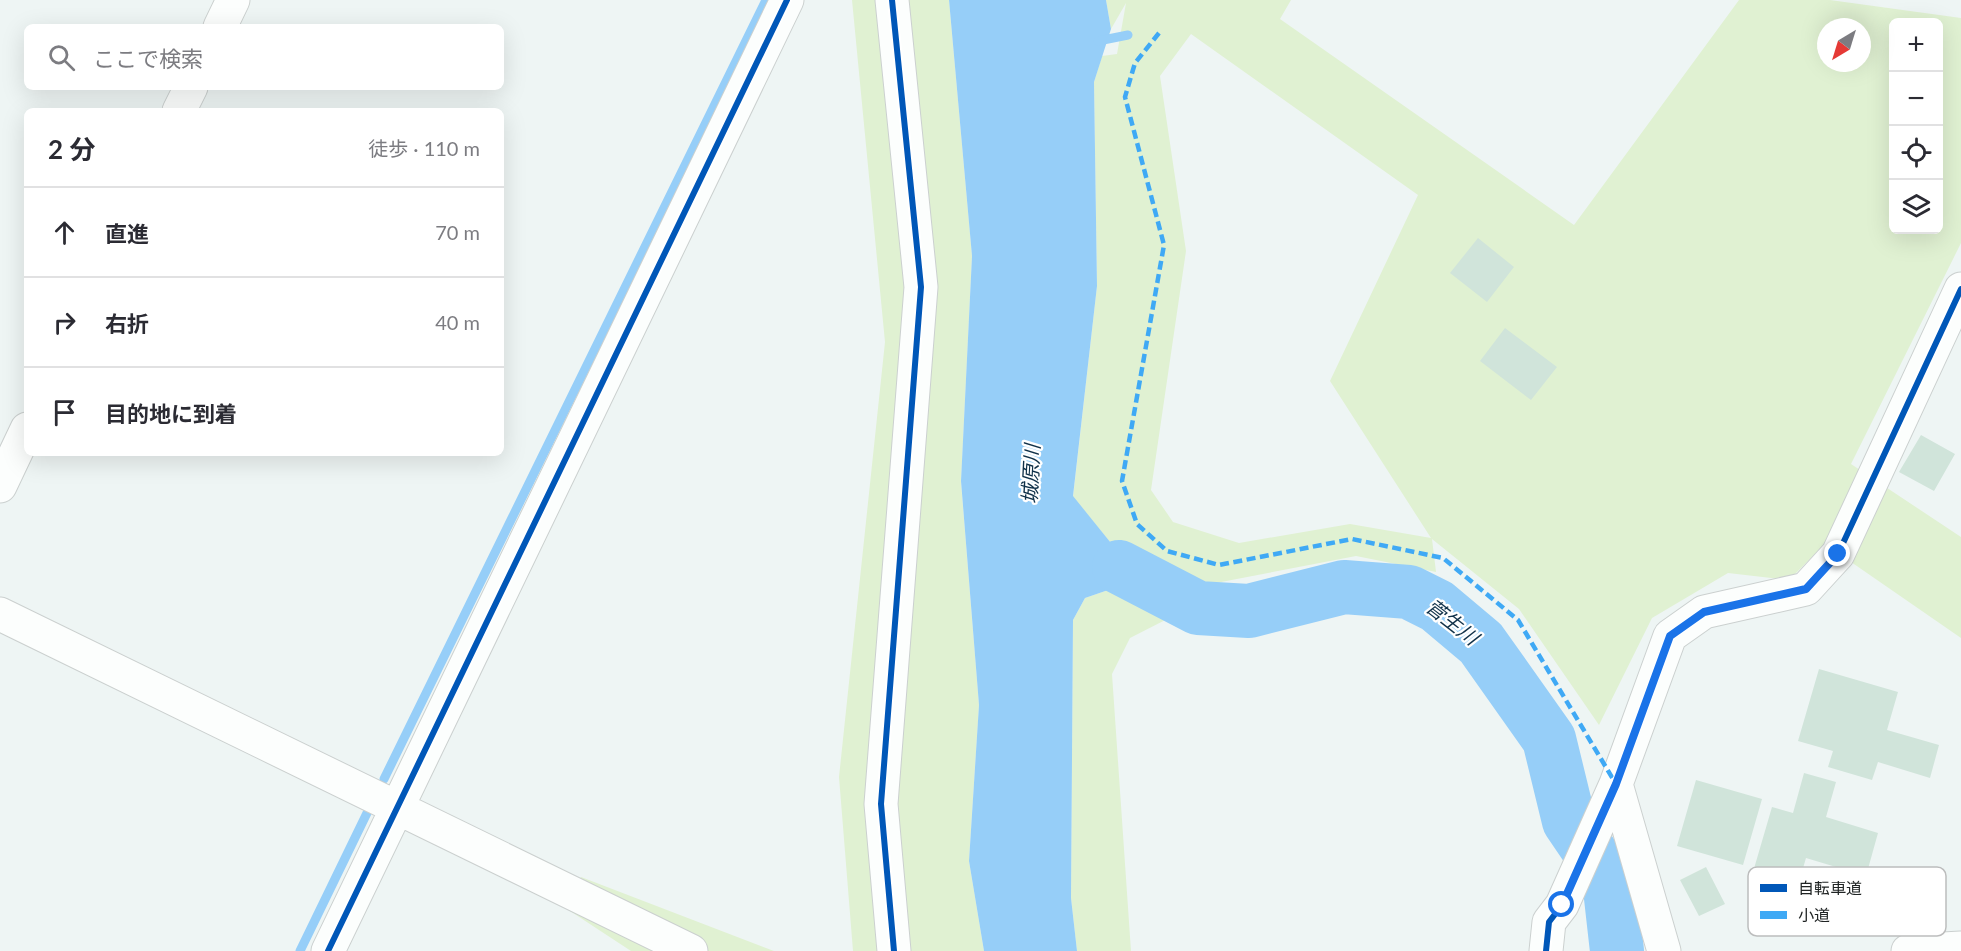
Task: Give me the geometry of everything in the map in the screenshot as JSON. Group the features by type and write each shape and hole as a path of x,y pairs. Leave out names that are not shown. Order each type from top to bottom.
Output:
{"street":[{"path":"221,24 233,0"},
{"path":"327,951 787,0"},
{"path":"891,0 921,287 881,804 894,951"},
{"path":"181,108 190,90"},
{"path":"1546,951 1550,922 1562,905 1616,784 1670,636 1704,612 1806,589 1838,554 1961,289"},
{"path":"0,486 24,435"},
{"path":"0,614 691,951"},
{"path":"1616,784 1664,951"},
{"path":"1908,951 1961,948"}],"green space":[{"path":"852,0 949,0 972,256 961,482 979,705 969,861 984,951 853,951 839,777 885,342"},
{"path":"1106,0 1291,0 1280,19 1574,225 1739,0 1830,0 1961,18 1961,243 1851,464 1961,537 1961,638 1825,544 1789,580 1728,573 1652,618 1599,725 1519,609 1432,539 1436,572 1356,556 1216,583 1193,590 1119,553 1073,497 1097,286 1094,82 1102,56 1117,54 1126,3 1111,29","holes":["1191,34 1418,195 1330,381 1431,538 1350,524 1239,543 1173,522 1151,490 1186,251 1160,76"]},
{"path":"1114,588 1179,613 1130,638 1112,674 1131,951 1077,951 1071,898 1073,620 1085,598"},
{"path":"581,877 774,951 631,951 567,909"}],"water":[{"name":"城原川","path":"949,0 1106,0 1111,29 1094,82 1097,286 1073,496 1119,553 1193,590 1179,613 1114,588 1085,598 1073,620 1071,898 1077,951 984,951 969,861 979,705 961,481 972,256"}],"building":[{"path":"1478,238 1514,267 1487,302 1450,273"},
{"path":"1505,328 1557,367 1531,400 1480,361"},
{"path":"1921,435 1955,454 1934,491 1899,472"},
{"path":"1819,669 1898,692 1887,730 1939,745 1930,778 1878,762 1872,780 1828,767 1833,751 1798,741"},
{"path":"1804,773 1836,782 1826,817 1878,833 1869,867 1836,867 1806,858 1803,867 1754,867 1772,807 1793,813"},
{"path":"1696,780 1762,799 1743,865 1677,846"},
{"path":"1706,867 1725,904 1699,916 1680,880"}],"waterway":[{"path":"384,779 766,0"},
{"path":"1098,41 1128,35"},
{"name":"菅生川","path":"1119,567 1198,608 1249,611 1344,587 1409,592 1437,606 1481,643 1549,739 1569,821 1609,880 1617,951"},
{"path":"300,951 367,813"}],"marked path":[{"path":"1159,33 1135,63 1125,97 1164,245 1122,481 1137,524 1167,551 1219,565 1352,539 1443,558 1518,620 1616,784"}],"cycle path":[{"path":"328,951 787,0"},
{"path":"892,0 921,287 881,804 894,951"},
{"path":"1546,951 1549,922 1562,905 1616,784 1670,636 1704,612 1806,589 1838,554 1961,289"}],"route":[{"path":"1562,905 1616,784 1670,636 1704,612 1806,589 1838,554"}]}
